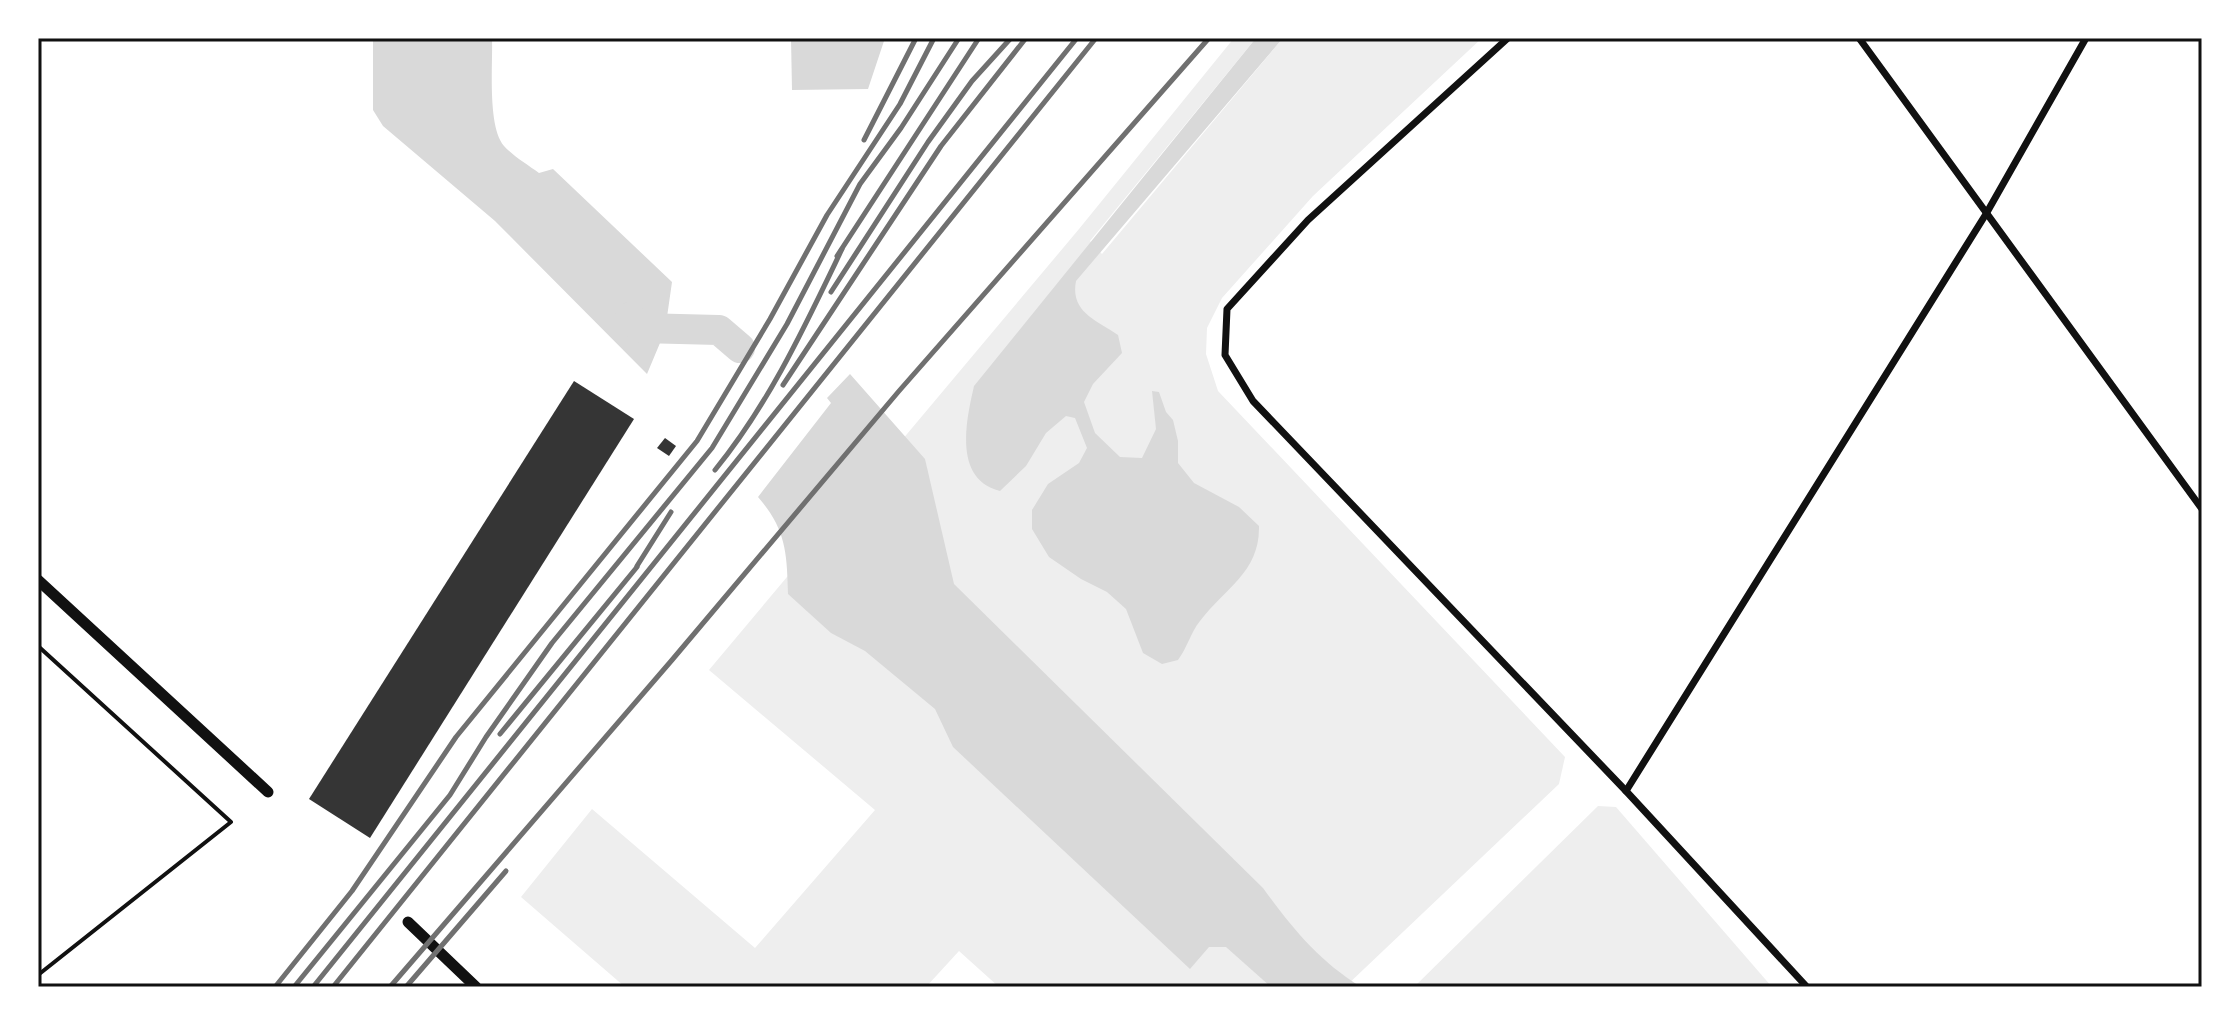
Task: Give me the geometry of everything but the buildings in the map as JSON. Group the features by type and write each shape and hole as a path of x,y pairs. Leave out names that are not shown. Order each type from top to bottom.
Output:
{"main road":[{"path":"38,580 268,792"},
{"path":"408,922 476,987"}],"street":[{"path":"1508,38 1308,220 1227,309 1225,355 1253,401 1626,791 1807,987"},
{"path":"1859,38 2202,509"},
{"path":"1626,791 1986,214 2086,38"}],"lane":[{"path":"38,646 231,822 38,975"}],"shaded area":[{"path":"373,38 492,38 493,110 504,146 539,173 553,169 672,282 665,331 647,374 495,221 383,126 373,110"},
{"path":"791,38 885,38 868,89 792,90"},
{"path":"1234,38 1256,38 1090,241 1102,254 1283,38 1482,38 1313,196 1222,298 1207,328 1206,354 1218,391 1565,757 1559,784 1345,987 999,987 959,951 926,987 625,987 521,897 592,809 755,948 875,810 709,670 1079,229"},
{"path":"1256,38 1283,38 1076,281 1075,292 1081,308 1118,335 1122,353 1093,384 1084,402 1095,433 1120,457 1142,458 1156,429 1152,391 1159,392 1166,412 1173,420 1178,441 1178,463 1194,483 1239,507 1259,526 1254,556 1247,568 1200,621 1178,660 1162,664 1143,653 1126,609 1107,592 1049,557 1032,529 1032,510 1048,484 1079,463 1087,448 1075,418 1066,416 1046,433 1026,466 1000,491 985,484 969,462 966,447 968,415 974,386"},
{"path":"850,374 925,459 954,584 1263,888 1319,955 1361,987 1271,987 1226,947 1209,947 1190,969 953,747 935,709 865,651 831,633 788,594 787,566 780,531 758,497 831,403 827,398"},
{"path":"1598,806 1616,807 1772,987 1414,987"}],"waterway":[{"path":"630,317 640,328 719,330 740,348"}],"railway":[{"path":"864,140 916,38"},
{"path":"275,987 352,891 456,737 697,441 770,319 827,215 900,104 934,38"},
{"path":"294,987 450,795 486,737 552,643 712,448 787,324 860,184 901,128 959,38"},
{"path":"837,256 979,38"},
{"path":"831,292 928,142 972,81 1011,38"},
{"path":"783,385 941,146 1026,38"},
{"path":"313,987 1077,38"},
{"path":"333,987 1096,38"},
{"path":"390,987 899,391 1209,38"},
{"path":"715,470 769,391 842,249"},
{"path":"637,566 671,512"},
{"path":"500,734 637,567"},
{"path":"406,987 506,871"}]}
